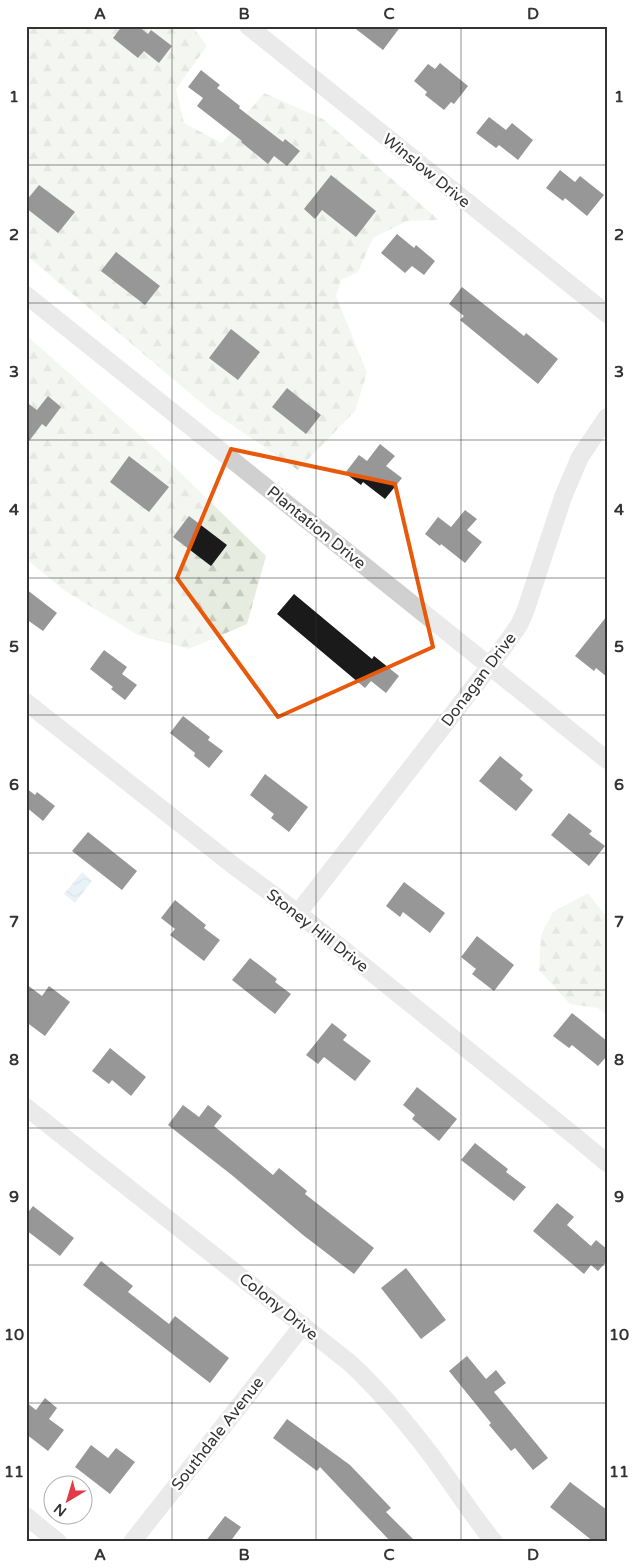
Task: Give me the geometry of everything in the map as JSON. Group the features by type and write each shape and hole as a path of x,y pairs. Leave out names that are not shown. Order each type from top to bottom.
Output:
{"street":[{"name":"Winslow Drive","path":"248,26 607,314"},
{"name":"Plantation Drive","path":"26,295 607,760"},
{"name":"Donagan Drive","path":"298,913 490,666 519,625 580,457 607,417"},
{"name":"Stoney Hill Drive","path":"26,702 234,866 298,913 607,1163"},
{"name":"Colony Drive","path":"26,1108 350,1363 372,1384 430,1454 494,1542"},
{"name":"Southdale Avenue","path":"132,1542 303,1325"},
{"path":"26,1516 58,1542"}],"highlighted area":[{"path":"231,449 395,484 433,647 278,717 177,578"}],"green space":[{"path":"26,26 192,26 207,46 176,89 184,123 222,143 264,93 323,119 439,220 407,221 373,238 358,272 341,280 336,296 367,373 355,411 298,470 210,410 26,255"},
{"path":"26,335 160,453 266,556 247,624 189,649 138,635 65,591 26,559"},
{"path":"588,893 607,918 607,1015 598,1008 570,1004 539,970 541,935 553,912"}],"water":[{"path":"82,872 92,881 75,903 64,894"}],"building":[{"path":"122,26 138,26 148,34 151,30 172,46 159,63 144,51 138,58 113,38"},
{"path":"352,26 401,26 383,50"},
{"path":"440,63 468,86 454,104 451,102 444,110 425,95 427,92 414,81 428,64 435,69"},
{"path":"201,70 220,85 217,88 240,106 239,108 283,142 285,139 300,151 287,166 274,156 268,164 197,106 203,98 188,87"},
{"path":"489,117 506,130 512,123 533,140 518,160 499,145 496,148 476,133"},
{"path":"560,170 575,182 580,176 604,195 587,216 565,198 563,201 546,188"},
{"path":"331,175 376,211 356,237 322,210 315,219 304,209"},
{"path":"39,185 75,212 58,233 26,208 26,201"},
{"path":"397,234 414,248 416,245 435,261 424,275 412,266 405,273 381,253"},
{"path":"116,252 160,286 145,305 101,271"},
{"path":"462,287 524,336 526,333 558,359 538,384 460,320 464,316 449,304"},
{"path":"231,329 260,352 238,380 209,358"},
{"path":"287,388 321,415 306,434 272,407"},
{"path":"48,396 61,407 46,427 42,424 26,445 26,402 37,410"},
{"path":"380,444 395,456 386,466 402,478 385,499 363,482 361,485 345,473 359,455 367,461"},
{"path":"129,456 169,487 149,512 110,482"},
{"path":"465,510 477,519 467,530 482,542 465,563 425,534 438,517 451,527"},
{"path":"189,516 227,545 211,566 173,537"},
{"path":"26,589 57,613 43,631 26,619"},
{"path":"294,594 372,659 374,656 399,676 386,693 371,681 365,688 277,614"},
{"path":"607,616 607,677 596,668 594,671 575,656"},
{"path":"104,650 127,667 122,674 137,685 125,700 111,689 113,687 90,669"},
{"path":"183,716 210,737 208,740 223,751 209,768 194,756 195,753 170,733"},
{"path":"500,756 523,775 520,779 533,790 516,811 479,781"},
{"path":"265,774 308,807 289,832 271,818 274,814 250,795"},
{"path":"26,788 35,795 37,792 55,806 43,821 26,807"},
{"path":"569,813 592,831 589,834 605,846 589,866 551,835"},
{"path":"88,832 137,871 122,890 72,851"},
{"path":"404,882 445,913 430,933 403,912 400,917 386,906"},
{"path":"175,900 206,925 204,928 220,940 204,961 170,935 175,929 161,918"},
{"path":"477,936 514,965 494,991 472,974 476,969 461,957"},
{"path":"250,958 277,979 275,982 291,994 275,1014 232,980"},
{"path":"26,984 42,996 49,986 70,1002 45,1036 26,1022"},
{"path":"572,1013 607,1041 607,1056 598,1066 572,1045 569,1048 553,1036"},
{"path":"332,1023 347,1035 343,1040 371,1061 355,1081 324,1057 318,1064 306,1055"},
{"path":"110,1048 146,1077 131,1096 112,1080 109,1084 92,1071"},
{"path":"417,1087 457,1119 439,1141 412,1119 415,1115 403,1105"},
{"path":"183,1105 199,1117 208,1105 222,1116 214,1126 273,1175 279,1168 307,1191 305,1194 374,1248 354,1274 168,1125"},
{"path":"475,1143 508,1169 506,1172 526,1187 514,1201 461,1160"},
{"path":"557,1203 574,1217 567,1225 591,1246 596,1240 607,1249 607,1261 598,1271 591,1265 584,1274 533,1231"},
{"path":"33,1206 74,1238 60,1256 26,1230 26,1215"},
{"path":"101,1261 133,1286 128,1292 169,1324 175,1316 229,1358 210,1383 83,1285"},
{"path":"406,1268 446,1320 421,1339 381,1288"},
{"path":"467,1356 486,1379 496,1370 506,1383 494,1392 548,1458 533,1470 515,1448 511,1451 449,1371"},
{"path":"45,1398 57,1408 49,1419 64,1430 48,1451 26,1434 26,1402 36,1410"},
{"path":"287,1419 350,1465 391,1508 386,1512 416,1542 391,1542 320,1467 317,1471 273,1438"},
{"path":"91,1445 108,1458 116,1448 135,1462 110,1494 92,1480 92,1476 87,1476 75,1467"},
{"path":"570,1482 607,1510 607,1542 594,1542 550,1507"},
{"path":"225,1516 241,1527 230,1542 205,1542"}]}
